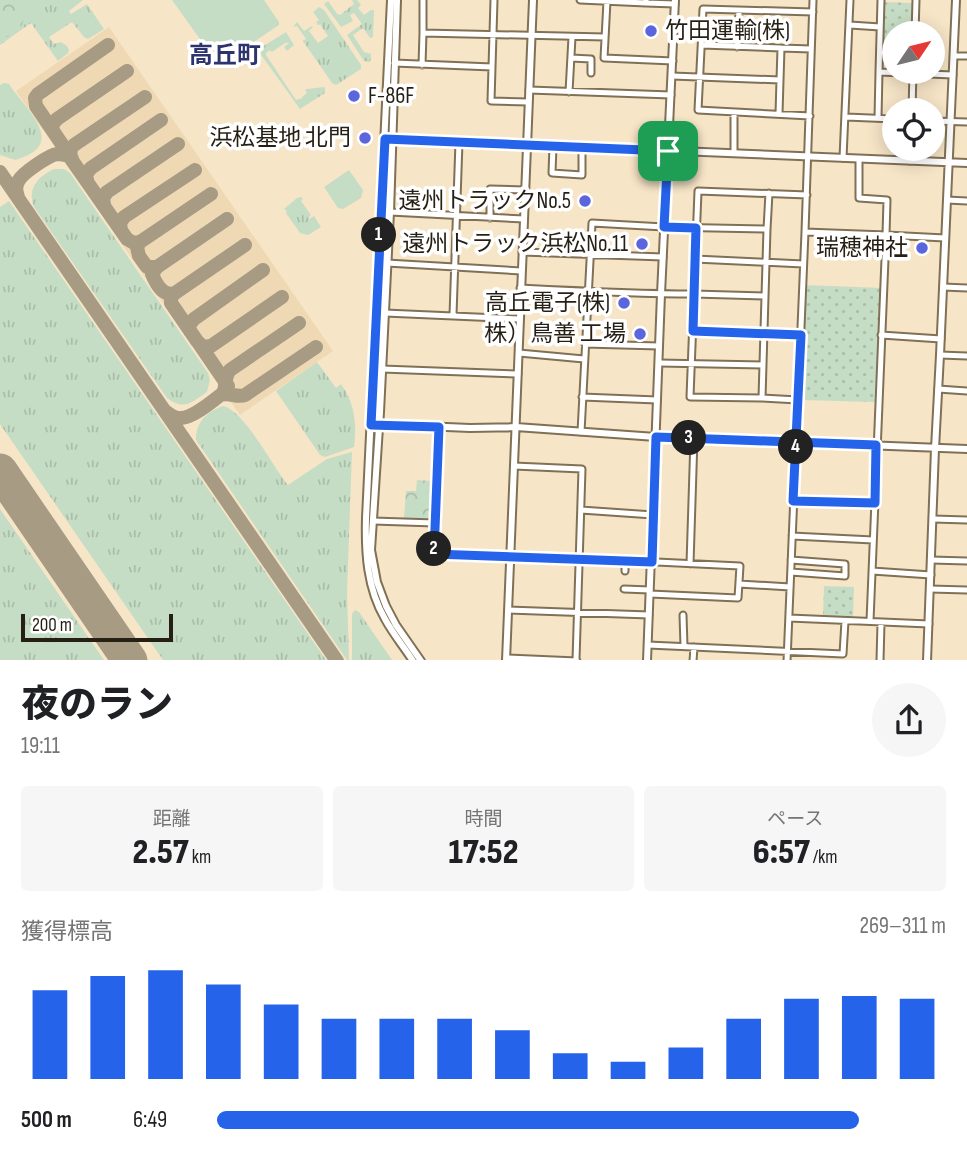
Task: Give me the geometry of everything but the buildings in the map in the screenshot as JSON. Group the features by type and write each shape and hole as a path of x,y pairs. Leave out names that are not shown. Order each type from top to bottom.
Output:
{"street":[{"path":"391,0 390,212 371,550 380,593 396,625 421,660"},
{"path":"397,0 365,552 375,596 385,619 413,660"},
{"path":"422,65 424,0"},
{"path":"494,0 491,101 528,102"},
{"path":"514,466 582,469 576,660 506,659 533,0"},
{"path":"580,0 675,2 647,660"},
{"path":"787,660 813,0"},
{"path":"844,158 850,0"},
{"path":"878,118 881,0"},
{"path":"908,0 916,0 915,21"},
{"path":"927,660 934,449 956,0"},
{"path":"607,1 604,58 673,61"},
{"path":"810,116 698,110 703,9 813,12"},
{"path":"737,47 739,11"},
{"path":"849,25 880,27"},
{"path":"423,33 605,37"},
{"path":"569,92 572,37"},
{"path":"702,45 811,49"},
{"path":"779,114 781,48"},
{"path":"954,56 967,56"},
{"path":"570,58 591,59 591,73"},
{"path":"394,64 492,67"},
{"path":"945,75 953,75"},
{"path":"672,76 780,80"},
{"path":"529,90 671,95"},
{"path":"734,112 734,153"},
{"path":"846,117 882,118"},
{"path":"945,121 967,122"},
{"path":"389,139 882,160"},
{"path":"453,316 459,142"},
{"path":"553,146 552,173 582,175 582,147"},
{"path":"859,159 859,198 887,200 870,621"},
{"path":"910,161 967,163"},
{"path":"490,218 491,189 525,190"},
{"path":"798,400 690,397 696,228 698,191 807,195"},
{"path":"762,398 769,193"},
{"path":"947,200 967,201"},
{"path":"390,212 523,219"},
{"path":"581,432 592,223 767,229"},
{"path":"805,232 945,238"},
{"path":"522,252 663,257"},
{"path":"695,259 803,264"},
{"path":"387,263 521,271"},
{"path":"520,288 765,296"},
{"path":"943,288 967,288"},
{"path":"385,313 519,319"},
{"path":"693,331 801,335"},
{"path":"881,335 941,339"},
{"path":"585,344 659,346"},
{"path":"519,353 584,359"},
{"path":"940,355 967,356"},
{"path":"659,363 763,365"},
{"path":"382,369 518,374"},
{"path":"938,389 967,391"},
{"path":"582,397 657,400"},
{"path":"371,425 516,428 656,437 967,449"},
{"path":"439,427 434,554 740,566 738,598 624,589"},
{"path":"691,564 694,438"},
{"path":"793,501 875,503"},
{"path":"581,510 653,515"},
{"path":"933,519 967,520"},
{"path":"373,521 435,523"},
{"path":"792,536 873,540"},
{"path":"791,560 845,564 845,576 791,572"},
{"path":"625,561 625,571"},
{"path":"931,561 967,561"},
{"path":"872,570 931,575"},
{"path":"738,584 790,587"},
{"path":"930,589 967,590"},
{"path":"508,610 649,615"},
{"path":"683,615 684,646"},
{"path":"789,618 929,624"},
{"path":"649,645 837,657 843,654 845,621"},
{"path":"880,660 881,622"},
{"path":"693,660 694,647"}],"shaded area":[{"path":"109,27 333,351 240,415 16,91"}],"green space":[{"path":"0,0 83,0 69,11 71,14 87,4 104,29 88,39 72,22 49,37 54,44 61,42 69,50 58,61 31,23 0,45"},
{"path":"0,0 10,0 14,6 19,6 25,17 20,29 7,37 0,33"},
{"path":"172,0 264,0 279,25 221,64 217,63"},
{"path":"352,0 357,0 361,5 358,8 364,15 374,10 373,37 370,38 363,28 353,35 364,52 371,54 369,62 364,61 347,35 362,24 354,13 350,15 353,21 341,27 324,4 328,1 340,15 354,4"},
{"path":"882,2 913,3 912,21 882,21 881,47"},
{"path":"319,7 324,10 361,65 361,69 336,85 303,41 306,39 297,26 293,27 297,22 304,31 312,26 309,31 318,43 328,36 316,22 319,20 313,12"},
{"path":"286,32 294,45 287,51 284,47 289,43 285,43 266,55 296,100 303,98 307,89 325,88 325,93 300,109 259,52 262,47"},
{"path":"9,84 34,118 42,137 39,146 31,154 15,160 0,155 0,85"},
{"path":"54,169 64,169 70,173 208,373 210,380 207,392 197,399 188,404 178,404 167,398 34,207 32,195 35,184"},
{"path":"349,170 363,190 361,198 343,209 338,208 324,187"},
{"path":"301,197 311,215 308,218 314,216 321,227 308,235 300,233 284,209"},
{"path":"9,201 326,660 163,660 0,424 0,207"},
{"path":"805,285 882,288 875,402 801,400"},
{"path":"317,362 336,388 341,384 346,391 355,422 354,447 325,457 320,455 276,391"},
{"path":"223,406 231,410 249,428 288,485 327,459 352,452 347,593 349,660 196,440 203,418"},
{"path":"417,480 432,481 432,517 428,520 404,518 406,491 416,491"},
{"path":"0,509 104,660 0,660"},
{"path":"824,586 854,587 853,618 823,617"},
{"path":"355,610 392,660 352,660 352,614"}],"taxiway":[{"path":"72,159 36,106 35,98 108,45"},
{"path":"53,131 52,125 57,119 127,71"},
{"path":"71,157 70,150 74,145 145,97"},
{"path":"87,180 86,174 91,168 161,120"},
{"path":"104,205 103,198 107,192 178,144"},
{"path":"18,197 16,188 21,177 53,155 69,156 127,239 134,243 140,242 137,247 139,256 147,267 157,267 152,274 160,289 175,293 171,297 171,303 203,347 211,346 282,297"},
{"path":"121,230 120,223 124,217 195,170"},
{"path":"0,172 336,660"},
{"path":"140,242 211,194"},
{"path":"157,267 227,219"},
{"path":"175,293 245,245"},
{"path":"190,331 189,325 194,319 263,270"},
{"path":"165,411 181,418 203,408 223,393 230,370 299,323"},
{"path":"198,342 228,386"},
{"path":"221,395 245,395 316,347"}],"runway":[{"path":"0,471 129,660"}],"place":[{"name":"竹田運輸(株)","path":"651,31"},
{"name":"F-86F","path":"354,96"},
{"name":"浜松基地 北門","path":"365,138"},
{"name":"遠州トラックNo.5","path":"585,201"},
{"name":"遠州トラック浜松No.11","path":"642,244"},
{"name":"瑞穂神社","path":"922,248"},
{"name":"高丘電子(株)","path":"624,303"},
{"name":"株）鳥善 工場","path":"640,334"}],"district":[{"name":"高丘町","path":"225,55"}],"route":[{"path":"668,151 385,139 371,425 439,427 434,554 652,562 656,437 694,438 796,442 876,445 875,503 793,501 796,442 801,335 693,331 696,228 664,227 668,151"}]}
